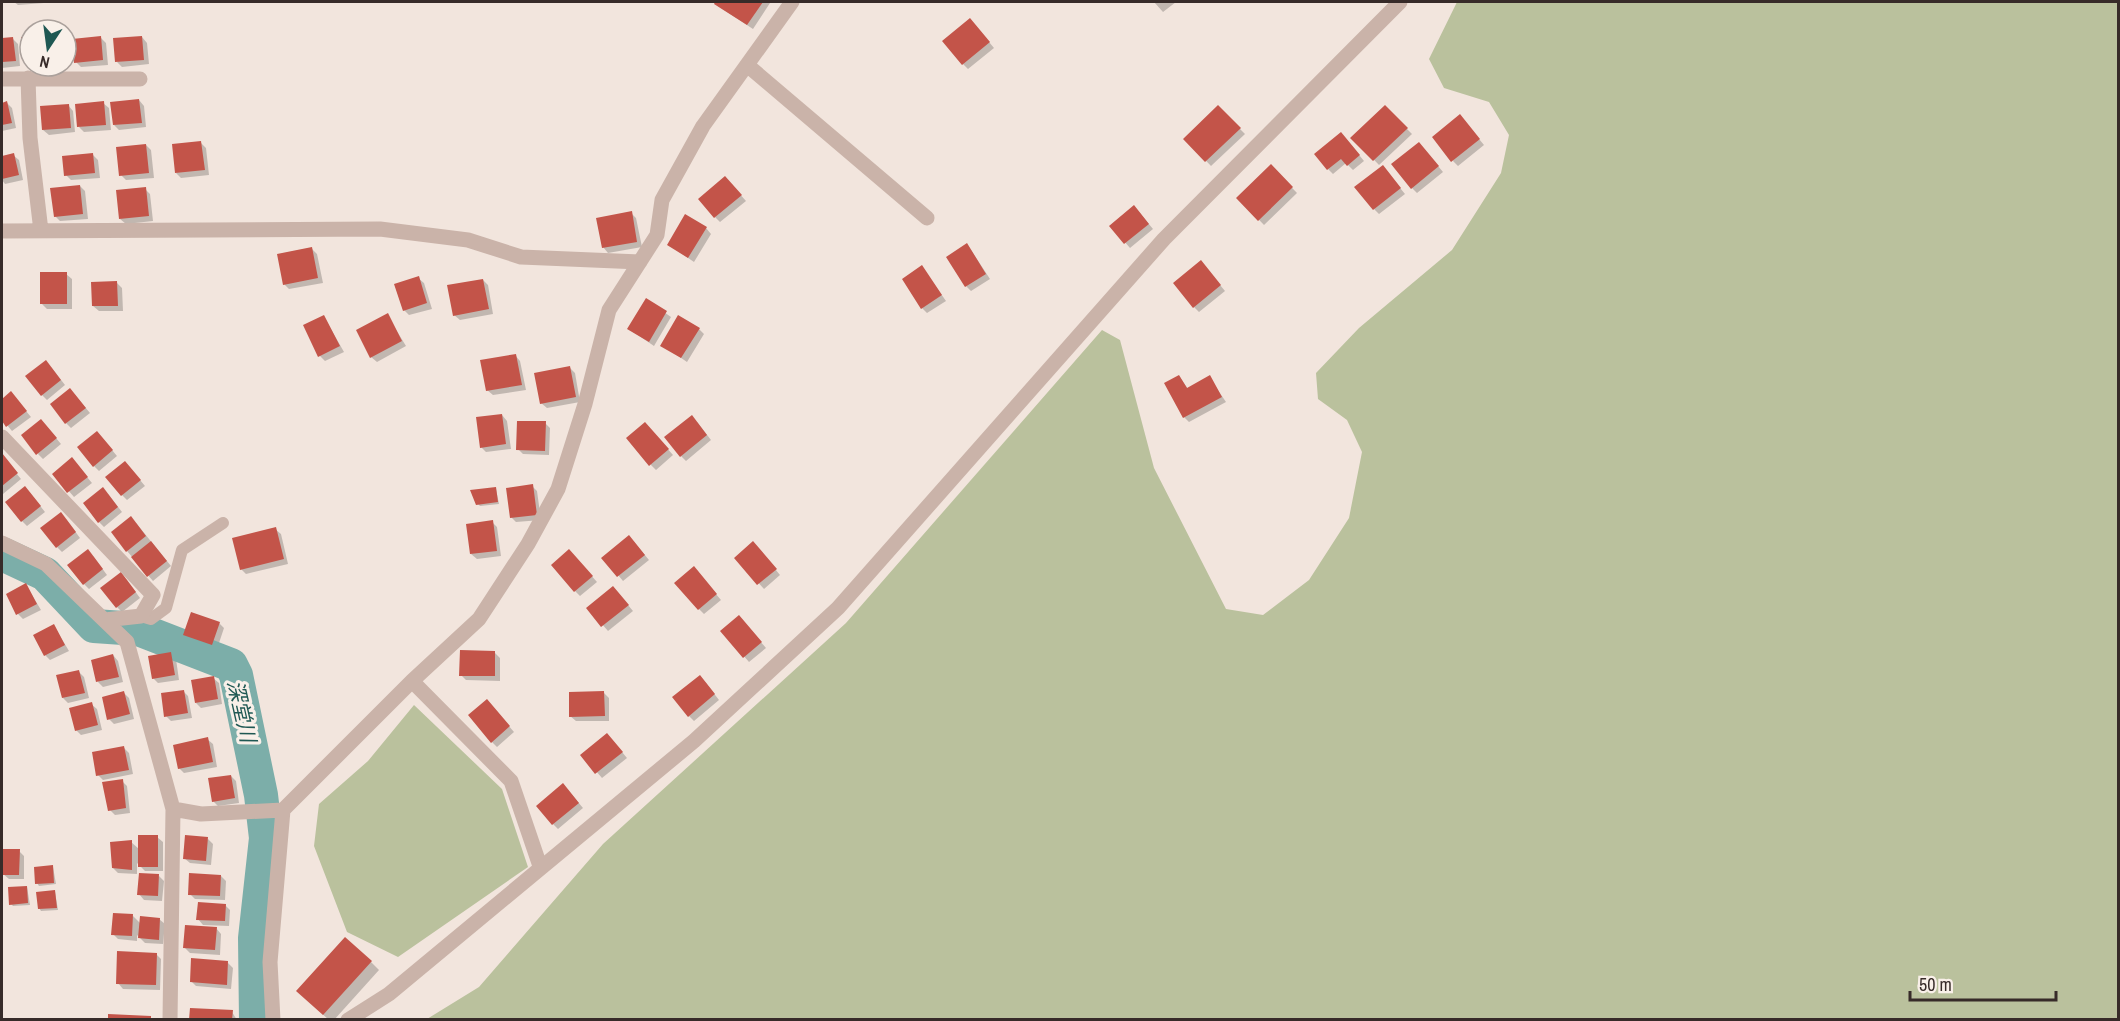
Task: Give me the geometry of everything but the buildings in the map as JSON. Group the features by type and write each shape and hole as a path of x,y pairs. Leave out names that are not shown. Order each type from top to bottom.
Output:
{"street":[{"path":"273,1020 270,962 283,810 412,681 479,619 528,544 558,489 585,404 609,310 657,235 662,200 703,126 792,2"},
{"path":"348,1020 389,994 540,866 694,741 838,608 1164,239 1400,2"},
{"path":"747,65 927,218"},
{"path":"28,78 30,138 40,231"},
{"path":"2,79 140,79"},
{"path":"2,231 380,229 468,240 521,257 640,262"},
{"path":"2,437 153,595 141,616 105,620"},
{"path":"2,543 46,564 127,642 173,809 170,1020"},
{"path":"412,681 511,781 540,866"},
{"path":"173,809 201,814 283,810"}],"lane":[{"path":"141,616 152,620 166,608 182,549 223,523"}],"green space":[{"path":"1457,2 2118,2 2118,1019 427,1019 479,987 603,844 846,623 1102,330 1120,340 1154,468 1226,609 1263,615 1309,580 1349,518 1362,452 1347,420 1318,399 1316,373 1359,328 1452,250 1501,173 1509,135 1489,102 1444,88 1429,59"},
{"path":"414,705 502,789 528,867 398,957 347,932 314,846 319,804 368,761"}],"waterway":[{"name":"深堂川","path":"2,554 45,574 94,626 138,629 231,665 236,675 261,795 266,838 255,938 256,1020"}]}
